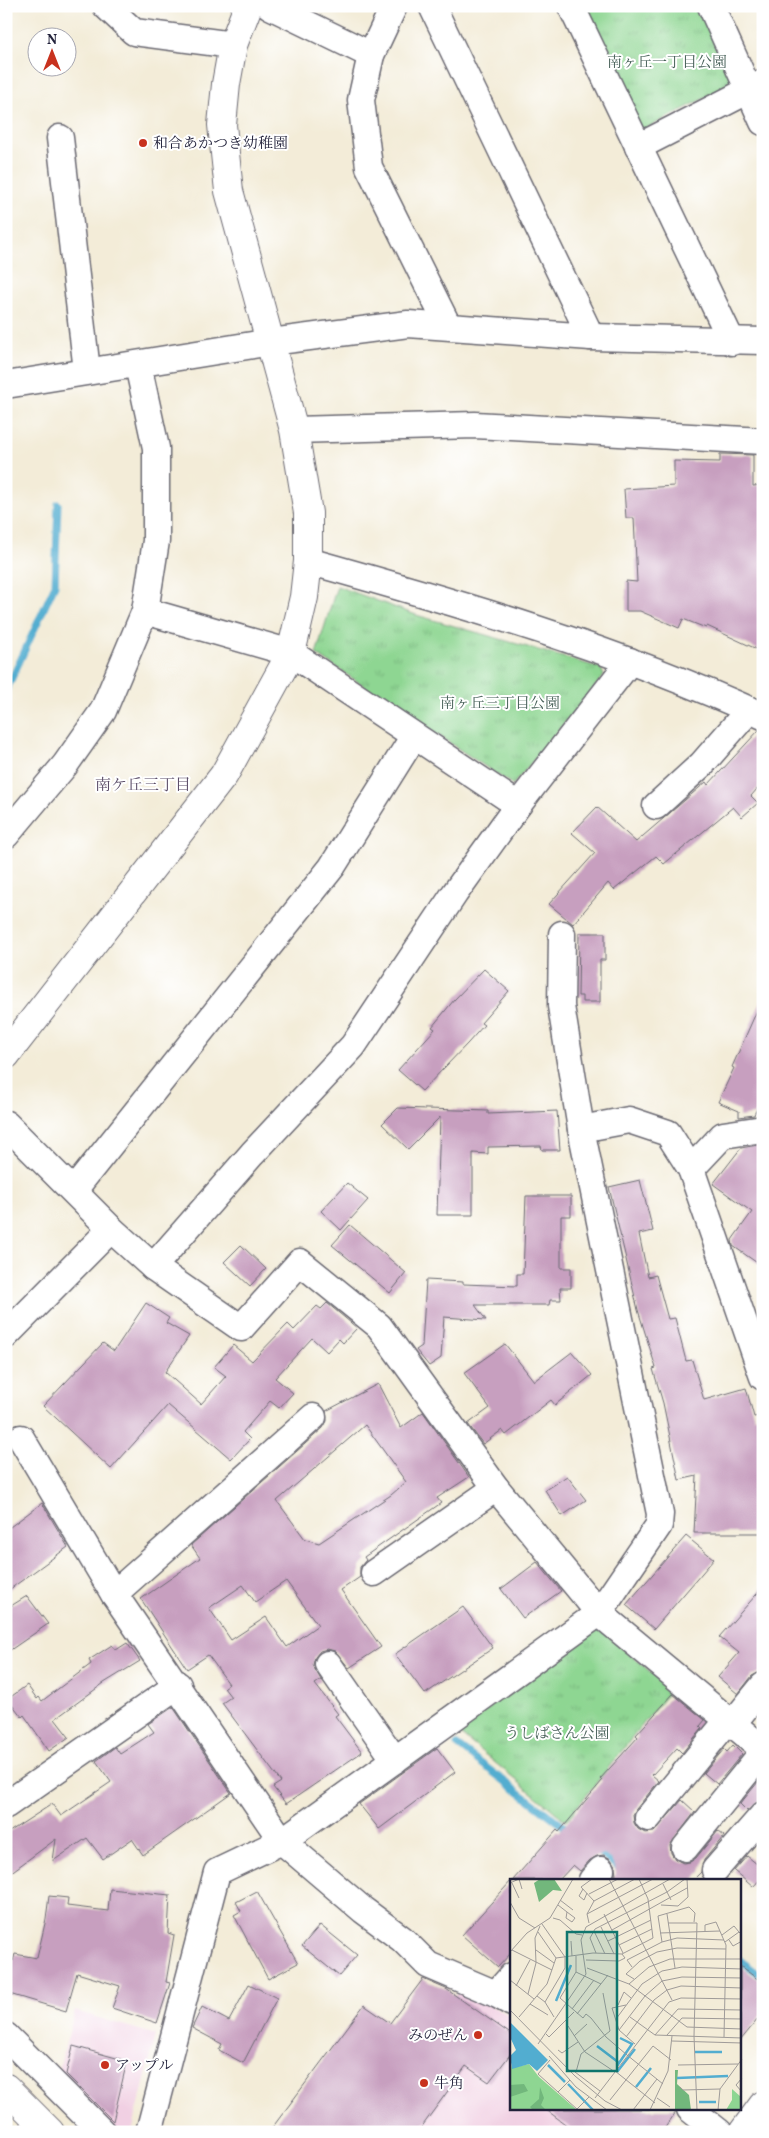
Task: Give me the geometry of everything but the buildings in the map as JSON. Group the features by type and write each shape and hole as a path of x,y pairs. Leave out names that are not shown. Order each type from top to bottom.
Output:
{"main road":[{"path":"6,1055 224,775 291,653 304,597 308,561 308,513 294,430 229,191 222,125 226,84 233,45 248,6"},
{"path":"6,2088 50,2132"},
{"path":"743,2132 763,2105"}],"street":[{"path":"106,6 134,32 233,45"},
{"path":"270,6 371,55"},
{"path":"394,6 371,55 361,100 369,167 448,326"},
{"path":"432,6 591,337"},
{"path":"570,6 732,342"},
{"path":"711,6 755,86 763,122"},
{"path":"638,147 755,86"},
{"path":"60,138 87,371"},
{"path":"6,385 271,342 408,324 591,337 732,342 763,341"},
{"path":"6,835 65,765 103,711 145,611 156,541 156,448 138,365"},
{"path":"294,430 475,425 763,441"},
{"path":"308,561 440,598 630,661 688,682 756,713 656,806"},
{"path":"145,611 291,653 518,804"},
{"path":"153,1267 252,1154 353,1046 455,893 518,804 630,661"},
{"path":"74,1190 332,867 414,736"},
{"path":"149,2132 217,1872 282,1840 599,1613 659,1525 660,1514 581,1129 560,1006 562,934"},
{"path":"581,1129 630,1120 668,1133 691,1168 757,1335 763,1377"},
{"path":"6,1124 111,1229 153,1267 241,1328 300,1262 379,1326 496,1488 599,1613 731,1721 763,1751 686,1848"},
{"path":"691,1168 723,1135 763,1130"},
{"path":"6,1334 111,1229"},
{"path":"114,1594 313,1417"},
{"path":"21,1438 114,1594 178,1685 282,1840 363,1910 402,1939 428,1965 506,1991"},
{"path":"374,1574 496,1488"},
{"path":"328,1664 395,1760"},
{"path":"6,1805 178,1685"},
{"path":"648,1818 763,1686"},
{"path":"715,1870 763,1815"},
{"path":"6,2036 102,2132"},
{"path":"691,2110 719,2132"}],"shaded area":[{"path":"459,1990 510,2016 510,2110 639,2110 625,2132 357,2132"},
{"path":"75,2011 156,2035 132,2132 122,2132 110,2126 57,2076"}],"green space":[{"name":"南ヶ丘一丁目公園","path":"581,6 700,6 736,82 639,132"},
{"name":"南ヶ丘三丁目公園","path":"337,586 416,615 601,668 604,676 513,785 316,654"},
{"name":"うしばさん公園","path":"601,1630 671,1689 566,1821 459,1733 578,1635"}],"waterway":[{"path":"6,691 55,585 58,504"},
{"path":"457,1745 570,1831"},
{"path":"595,1850 634,1879"},
{"path":"742,1961 763,1977"},
{"path":"6,2127 11,2132"}],"place":[{"name":"和合あかつき幼稚園","path":"143,143"},
{"name":"みのぜん","path":"478,2035"},
{"name":"アップル","path":"105,2065"},
{"name":"牛角","path":"424,2083"}],"district":[{"name":"南ケ丘三丁目","path":"143,784"}]}
